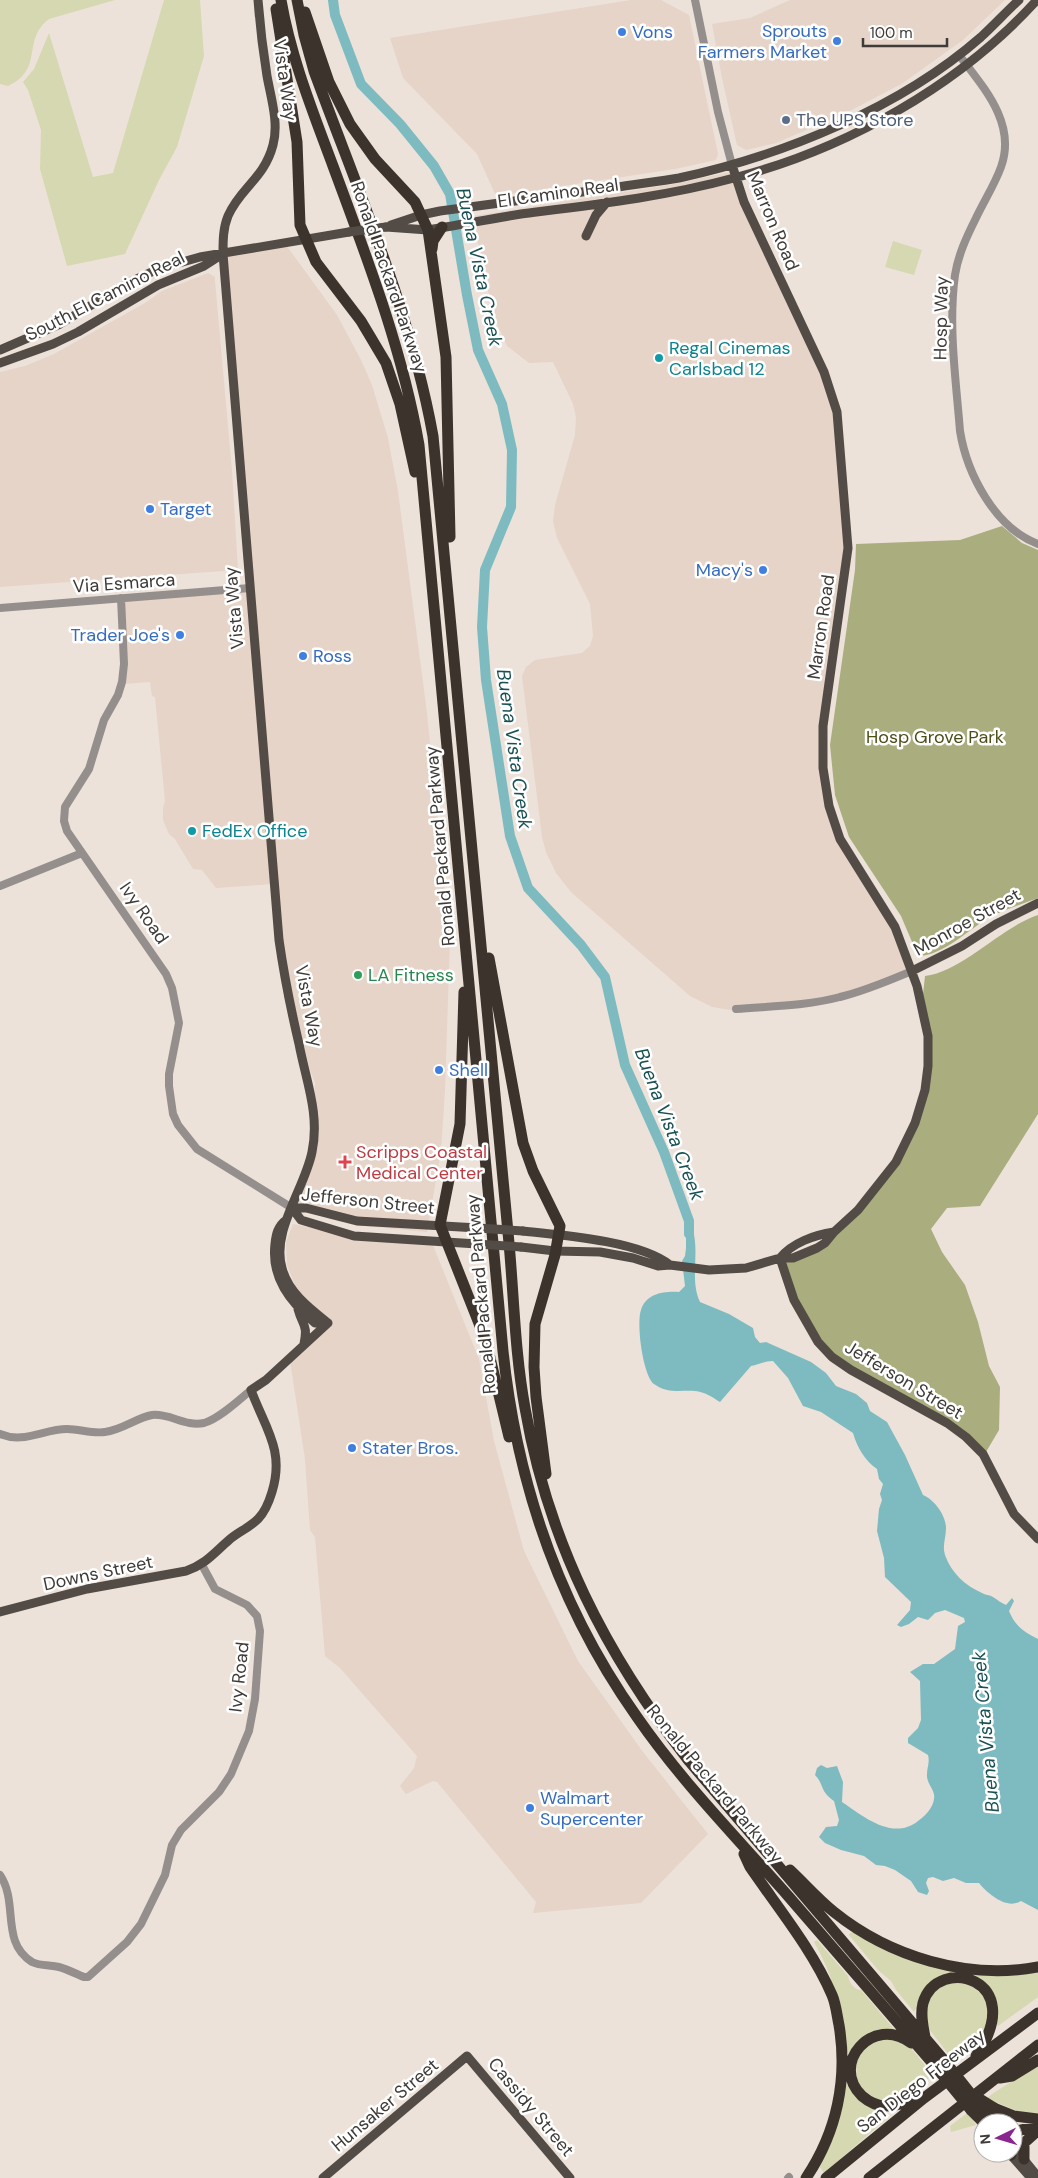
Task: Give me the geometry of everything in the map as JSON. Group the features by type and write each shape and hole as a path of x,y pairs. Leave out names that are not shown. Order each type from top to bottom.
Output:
{"highway":[{"path":"277,0 280,41 297,142 300,225 316,262 370,333 392,378 407,430 429,548"},
{"name":"Ronald Packard Parkway","path":"281,0 301,79 388,317 400,355 419,445 507,1387 520,1461 530,1499 572,1607 616,1687 675,1768 738,1843 787,1895 922,2051 939,2062 965,2087 984,2113"},
{"name":"Ronald Packard Parkway","path":"297,0 314,71 399,301 417,362 433,436 475,873 518,1361 535,1458 557,1532 598,1625 631,1681 672,1739 925,2039 939,2062 983,2113"},
{"path":"301,0 329,82 350,124 370,153 414,202 428,230 447,372 450,526 449,593"},
{"path":"431,250 433,241 442,227"},
{"path":"475,873 518,1124 533,1171 560,1226 535,1324 534,1367 540,1429 557,1532"},
{"path":"462,890 464,1020 461,1106 440,1225 486,1341 503,1417 530,1499"},
{"path":"756,1839 835,1913 869,1936 890,1947 928,1961 973,1969 1014,1970 1038,1967"},
{"path":"738,1843 750,1867 811,1956 833,1997 838,2020 843,2059 838,2109 820,2155 806,2178"},
{"path":"925,2039 922,2011 924,2001 935,1985 951,1978 959,1977 976,1982 988,1994 994,2012 988,2037 970,2065"},
{"name":"San Diego Freeway","path":"826,2178 924,2098 1038,2013"},
{"path":"922,2051 905,2038 896,2035 877,2035 865,2041 858,2048 853,2057 851,2072 853,2082 859,2093 875,2104 888,2106 924,2098"},
{"path":"869,2178 1038,2045"},
{"path":"996,2079 1012,2076 1038,2060"},
{"path":"1023,2117 1038,2119"},
{"path":"1023,2131 1037,2131"},
{"path":"1023,2136 1037,2131"},
{"path":"1024,2159 1024,2143 1037,2131"}],"main road":[{"name":"Vista Way","path":"258,0 261,35 275,126 274,142 264,170 240,198 228,217 223,234 223,254 279,940 297,1037 315,1112 312,1152 305,1176 286,1220 281,1244 282,1268 291,1288 304,1303 328,1323"},
{"name":"El Camino Real","path":"386,227 421,215 440,211 678,178 732,165 825,133 904,91 959,55 981,37 1019,0"},
{"name":"El Camino Real","path":"386,227 428,230 688,189 736,178 831,145 910,103 967,65 990,47 1037,0"},
{"name":"Marron Road","path":"732,165 744,202 824,372 837,412 848,548 823,726 823,768 829,806 840,839 895,927 912,971 921,1000 928,1046 925,1090 915,1123 903,1150 874,1192 834,1232 826,1243 793,1258 780,1258"},
{"path":"586,236 596,215 607,202"},
{"name":"South El Camino Real","path":"0,350 60,324 128,283 158,269 191,260 304,238 386,227"},
{"name":"South El Camino Real","path":"0,363 53,344 78,332 158,285 204,266 223,254"},
{"name":"Monroe Street","path":"912,971 962,946 996,924 1038,902"},
{"name":"Jefferson Street","path":"292,1208 306,1208 357,1221 523,1231 586,1238 661,1258 670,1265"},
{"name":"Jefferson Street","path":"292,1208 301,1220 354,1236 555,1251 600,1252 633,1258 658,1266 670,1265 709,1270 737,1270 780,1258 794,1300 818,1342 832,1357 851,1370 948,1423 966,1436 982,1454 1014,1514 1038,1540"},
{"name":"Vista Way","path":"286,1220 279,1227 275,1238 274,1268 286,1293 298,1309 315,1323 328,1323"},
{"path":"298,1309 306,1326 304,1344"},
{"path":"202,1565 230,1540 257,1520 266,1508 273,1490 278,1467 276,1455 251,1390 266,1380 328,1323"},
{"name":"Downs Street","path":"0,1612 88,1589 186,1572 202,1565"},
{"name":"Hunsaker Street","path":"324,2178 467,2056"},
{"name":"Cassidy Street","path":"467,2056 570,2178"},
{"path":"1024,2159 1038,2177"},
{"path":"1019,2163 1031,2178"}],"street":[{"name":"Marron Road","path":"694,0 718,112 732,165"},
{"name":"Hosp Way","path":"959,55 998,111 1004,134 1001,167 964,243 955,274 953,322 960,431 971,474 985,497 1011,527 1038,544"},
{"name":"Via Esmarca","path":"0,608 250,588"},
{"name":"Ivy Road","path":"121,598 124,664 121,688 104,720 89,769 65,807 64,821 67,831 166,974 172,988 179,1031 169,1074 169,1094 178,1125 197,1150 292,1208"},
{"path":"0,886 82,853"},
{"path":"736,1009 814,1002 839,997 870,988 912,971"},
{"path":"0,1434 20,1438 69,1429 86,1432 106,1432 155,1415 190,1424 204,1422 217,1417 251,1390"},
{"name":"Ivy Road","path":"0,1875 6,1891 7,1929 10,1940 16,1949 33,1963 60,1967 88,1977 127,1942 141,1924 165,1875 172,1846 182,1830 219,1792 231,1774 249,1731 256,1690 260,1631 257,1616 247,1605 215,1589 202,1565"}],"shaded area":[{"path":"631,0 661,0 689,15 718,154 716,160 675,169 496,196 477,154 403,78 390,38"},
{"path":"790,0 1005,0 963,40 903,83 846,113 776,143 746,150 737,145 712,24 750,18"},
{"path":"734,171 832,392 847,524 822,737 834,823 884,906 911,969 843,995 814,1002 730,1010 712,1007 690,996 571,892 556,873 546,852 542,837 522,676 526,667 535,660 582,653 590,646 593,636 590,604 557,538 553,521 555,505 575,435 576,417 573,404 553,362 529,363 507,346 493,315 479,246 467,217 680,183"},
{"path":"286,245 337,315 361,360 372,385 388,438 398,491 427,713 450,939 441,1151 427,1232 355,1225 329,1219 289,1203 309,1163 315,1083 292,1021 288,1000 224,255"},
{"path":"208,273 215,277 232,471 238,570 0,587 0,372 25,366 54,354 145,303 162,291"},
{"path":"249,589 273,884 216,888 202,870 193,869 175,839 169,834 163,820 165,801 155,697 152,696 150,682 123,684 122,599"},
{"path":"293,1224 376,1241 432,1243 479,1359 494,1441 524,1551 578,1661 643,1752 708,1834 641,1903 533,1913 536,1902 437,1782 433,1781 406,1794 400,1786 414,1768 417,1756 340,1668 325,1656 315,1537 310,1530 305,1459 290,1361 327,1325 299,1295 287,1265 286,1242"}],"green space":[{"path":"0,0 115,0 49,19 36,36 30,63 26,71 19,79 8,86 0,84"},
{"path":"164,0 200,0 204,56 177,147 159,180 125,254 67,266 40,169 41,130 28,90 23,82 34,69 49,33 93,177 113,173"},
{"path":"893,241 922,250 914,275 885,267"},
{"name":"Hosp Grove Park","path":"1002,526 1022,543 1038,550 1038,898 990,917 937,952 918,956 901,916 849,837 835,795 830,745 855,570 856,544 960,540"},
{"path":"1038,915 1038,1114 980,1206 947,1208 931,1229 942,1252 965,1285 978,1322 989,1366 1000,1387 999,1430 986,1452 831,1352 807,1318 783,1260 825,1241 892,1172 928,1086 923,994 925,976 939,972 968,958 1010,929"},
{"path":"854,1932 905,1956 1038,1972 1038,1997 998,2026 996,2023 997,2014 969,1975 926,1991 914,2012 891,1981 878,1970 849,1935"},
{"path":"817,1940 848,1976 852,1985 856,1989 861,1990 894,2029 851,2054 847,2052 832,1982 814,1942"},
{"path":"967,1982 987,1999 990,2019 980,2038 953,2060 929,2029 925,2014 931,1995 942,1985"},
{"path":"887,2037 910,2047 933,2075 903,2098 888,2103 868,2096 857,2081 856,2061 868,2043"},
{"path":"1038,2065 1038,2115 1025,2114 998,2103 984,2113 973,2113 973,2126 951,2132 950,2126 995,2092"},
{"path":"850,2085 889,2117 824,2173 819,2166 845,2086"}],"water":[{"path":"689,1221 695,1241 695,1282 700,1302 729,1314 753,1328 755,1337 760,1343 766,1342 811,1362 826,1373 836,1386 856,1394 867,1403 870,1411 887,1422 905,1455 923,1495 936,1504 944,1518 946,1528 944,1552 951,1568 970,1587 983,1594 992,1596 1006,1605 1012,1598 1014,1601 1009,1611 1014,1621 1024,1631 1038,1639 1038,1910 1021,1901 1010,1904 998,1900 979,1883 966,1883 954,1878 943,1881 933,1877 928,1878 926,1883 929,1891 927,1895 918,1892 911,1881 895,1870 876,1865 864,1856 841,1850 825,1843 819,1837 826,1827 837,1826 839,1820 834,1801 826,1794 815,1775 817,1768 821,1765 827,1768 837,1766 843,1782 842,1802 879,1825 899,1829 908,1827 921,1819 930,1809 934,1793 927,1778 928,1755 908,1743 908,1738 918,1728 921,1720 920,1681 910,1672 923,1664 934,1664 955,1649 958,1626 965,1622 964,1618 945,1610 935,1613 928,1620 918,1617 909,1624 901,1627 897,1625 910,1610 911,1602 885,1577 884,1558 877,1531 879,1509 882,1500 880,1494 883,1484 879,1479 877,1469 862,1453 853,1433 821,1412 803,1406 788,1378 773,1361 751,1366 720,1402 699,1392 664,1389 654,1384 650,1379 641,1349 639,1326 641,1310 647,1300 657,1294 679,1292 685,1286 682,1261 686,1248 686,1224"}],"waterway":[{"name":"Buena Vista Creek","path":"333,0 335,15 361,84 400,124 434,166 450,194 478,350 502,404 512,450 511,507 485,570 482,627 486,680 510,836 528,888 581,945 605,977 625,1065 664,1152 689,1221 689,1234"}],"place":[{"name":"Vons","path":"622,32"},
{"name":"Sprouts Farmers Market","path":"837,41"},
{"name":"The UPS Store","path":"786,120"},
{"name":"Regal Cinemas Carlsbad 12","path":"659,358"},
{"name":"Target","path":"150,509"},
{"name":"Macy's","path":"763,570"},
{"name":"Trader Joe's","path":"180,635"},
{"name":"Ross","path":"303,656"},
{"name":"FedEx Office","path":"192,831"},
{"name":"LA Fitness","path":"358,975"},
{"name":"Shell","path":"439,1070"},
{"name":"Scripps Coastal Medical Center","path":"345,1162"},
{"name":"Stater Bros.","path":"352,1448"},
{"name":"Walmart Supercenter","path":"530,1808"}]}
